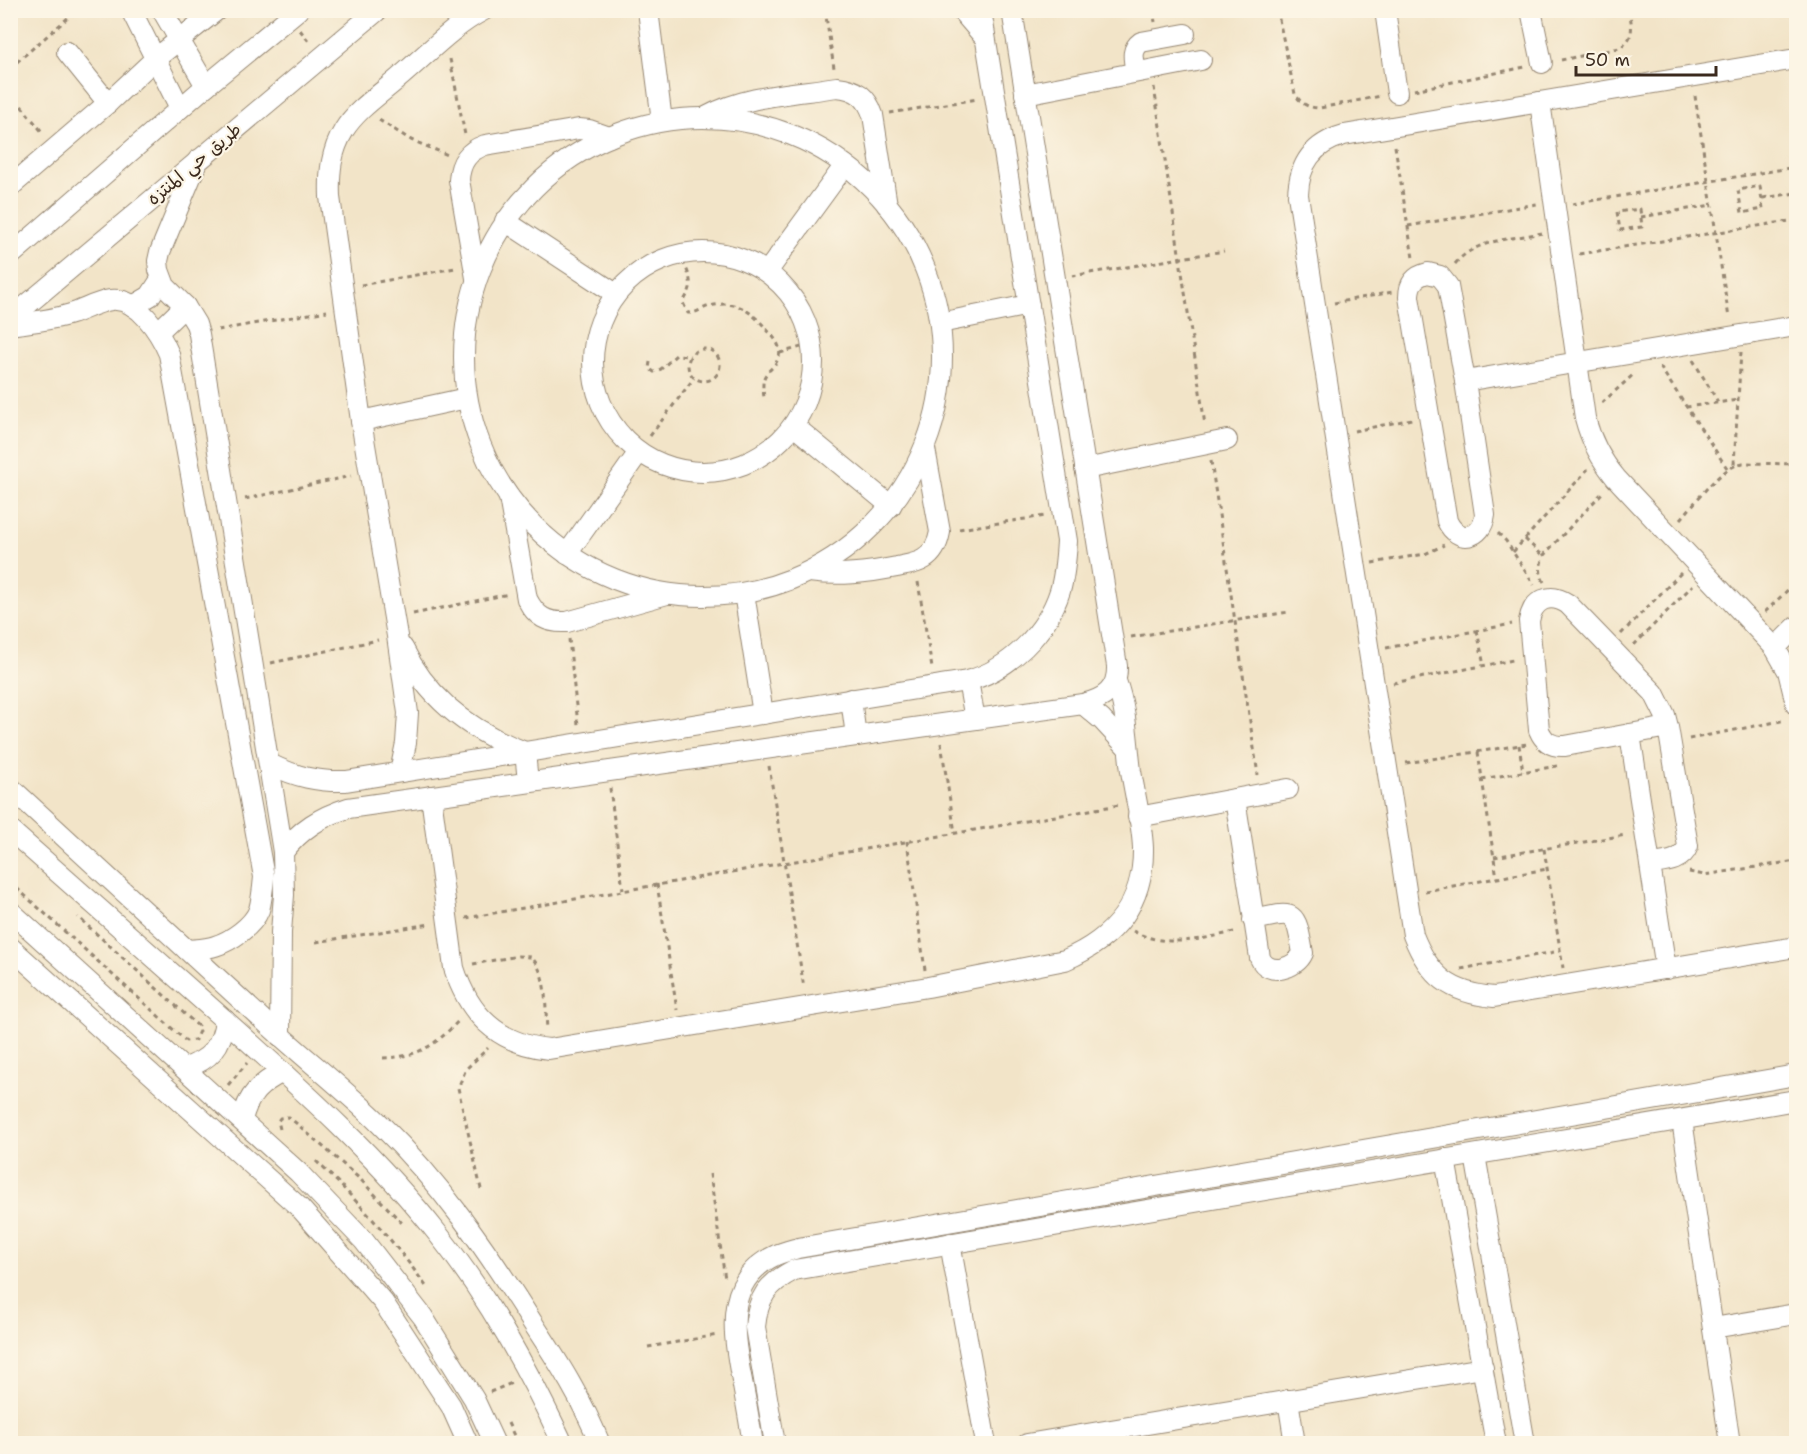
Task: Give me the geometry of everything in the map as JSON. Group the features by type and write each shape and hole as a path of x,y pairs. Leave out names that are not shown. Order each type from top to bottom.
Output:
{"street":[{"path":"130,10 180,108"},
{"path":"162,10 206,86"},
{"path":"10,187 108,103 155,59 216,10"},
{"name":"طريق حي المنتزه","path":"10,319 378,10"},
{"path":"400,772 406,743 408,713 344,298 329,173 334,150 345,129 364,108 474,15 484,10"},
{"path":"648,10 662,121"},
{"path":"961,10 986,39"},
{"path":"270,764 307,779 327,782 346,781 968,681 992,671 1014,656 1033,638 1044,624 1059,592 1066,567 1067,541 981,10"},
{"path":"431,796 454,968 459,985 471,1007 486,1024 505,1037 532,1047 549,1049 680,1029 927,987 1065,960 1086,951 1120,922 1134,899 1141,873 1143,847 1128,748 1127,721 1116,681 1117,666 1113,640 1012,10"},
{"path":"1385,10 1397,93"},
{"path":"1531,10 1542,63"},
{"path":"10,256 180,108 294,14"},
{"path":"1136,72 1133,54 1137,45 1142,42 1185,34"},
{"path":"67,52 108,103"},
{"path":"1797,59 1331,138 1314,151 1302,168 1298,182 1298,195 1413,935 1421,956 1434,974 1452,987 1472,995 1494,998 1797,947"},
{"path":"1025,94 1201,60"},
{"path":"704,118 718,110 749,100 837,87 850,88 861,94 869,104 873,115 887,205"},
{"path":"1540,102 1585,418 1589,431 1600,456 1616,478 1775,648 1788,671 1797,704"},
{"path":"475,272 505,221 526,195 551,172 579,152 609,137 635,128 662,121 704,118 741,121 778,130 813,145 845,165 887,205 906,231 922,260 933,291 940,323 942,366 938,408 925,449 910,479 891,507 867,532 849,547 809,572 777,585 744,593 707,596 670,594 634,585 599,572 567,554 536,527 508,495 485,454 476,432 467,398 465,348 467,318 475,272 459,180 460,170 466,158 476,148 486,145 579,129 609,137"},
{"path":"198,160 160,252 159,270 161,279 169,291 185,306 199,334 270,764 283,852 280,1036"},
{"path":"767,272 845,165"},
{"path":"1008,176 1036,171"},
{"path":"505,221 616,294"},
{"path":"715,252 751,263 767,272 780,284 801,311 812,344 813,378 809,395 794,426 769,451 738,467 722,471 704,473 670,468 639,452 613,427 597,395 594,378 592,360 594,342 606,309 616,294 628,280 643,269 678,254 715,252"},
{"path":"1428,273 1435,274 1445,281 1448,286 1465,381 1485,514 1484,523 1479,530 1472,535 1464,536 1450,528 1447,521 1429,416 1413,284 1428,273"},
{"path":"133,306 150,296 161,279"},
{"path":"10,325 61,317 109,300 118,300 133,306 158,332 169,354 264,877 258,913 251,922 230,939 214,946 187,950"},
{"path":"940,323 1029,305"},
{"path":"158,332 185,306"},
{"path":"1465,381 1577,362 1650,353 1683,345 1797,326"},
{"path":"1041,379 1069,372"},
{"path":"362,421 467,398"},
{"path":"794,426 891,507"},
{"path":"1085,469 1227,440"},
{"path":"809,572 863,574 915,563 925,559 933,552 940,532 925,449"},
{"path":"567,554 639,452"},
{"path":"194,486 223,481"},
{"path":"508,495 525,591 533,610 542,619 554,623 567,622 670,594"},
{"path":"1067,541 1096,534"},
{"path":"744,593 763,714"},
{"path":"1650,864 1676,860 1682,857 1688,846 1669,735 1665,715 1654,693 1568,604 1560,598 1547,598 1535,604 1530,612 1529,621 1539,730 1546,741 1558,747 1630,734 1669,735"},
{"path":"396,627 408,658 422,680 445,705 478,731 525,752"},
{"path":"1775,648 1797,627"},
{"path":"228,672 254,666"},
{"path":"968,681 975,719"},
{"path":"283,852 296,836 311,824 328,814 348,808 1083,704 1105,696 1116,681"},
{"path":"851,699 856,736"},
{"path":"1083,704 1102,720 1128,748"},
{"path":"695,725 699,758"},
{"path":"1630,734 1666,969"},
{"path":"525,752 528,782"},
{"path":"10,787 280,1036 336,1082 382,1126 424,1172 462,1217 501,1271 568,1376 600,1443"},
{"path":"1137,810 1235,799 1288,789"},
{"path":"1235,799 1253,924"},
{"path":"10,830 283,1072 399,1186 475,1284 508,1336 563,1443"},
{"path":"262,899 284,895"},
{"path":"10,910 298,1172 364,1241 423,1317 474,1399 495,1443"},
{"path":"251,922 281,932"},
{"path":"28,926 11,947 300,1208 383,1302 451,1406 468,1443"},
{"path":"185,1068 198,1064 218,1046 225,1020"},
{"path":"242,1120 251,1096 259,1086 283,1072"},
{"path":"753,1443 733,1332 734,1309 742,1287 756,1268 776,1255 798,1248 1797,1076"},
{"path":"775,1443 755,1327 757,1309 765,1292 777,1278 794,1270 1797,1100"},
{"path":"1682,1120 1730,1443"},
{"path":"1475,1155 1525,1443"},
{"path":"1446,1159 1496,1443"},
{"path":"438,1234 462,1217"},
{"path":"950,1243 986,1443"},
{"path":"1713,1328 1797,1314"},
{"path":"1027,1443 1483,1368"},
{"path":"1288,1400 1294,1443"}],"path":[{"path":"10,68 77,10"},
{"path":"825,10 837,87"},
{"path":"1277,10 1295,94 1305,105 1320,108 1620,48 1629,40 1633,30 1629,10"},
{"path":"294,14 321,58"},
{"path":"364,108 411,140 437,152 466,158 446,38"},
{"path":"1692,76 1716,232 1737,336 1738,400 1734,464"},
{"path":"10,92 56,148"},
{"path":"873,115 996,96"},
{"path":"1315,306 1413,284 1408,226 1392,126"},
{"path":"1408,226 1797,167"},
{"path":"1760,186 1762,198 1764,209 1742,213 1738,190 1760,186"},
{"path":"1762,198 1797,193"},
{"path":"1641,217 1712,204"},
{"path":"1640,208 1641,217 1642,227 1620,230 1617,212 1640,208"},
{"path":"1562,257 1797,220"},
{"path":"1445,281 1458,260 1478,245 1558,230"},
{"path":"1054,278 1224,251"},
{"path":"678,254 689,278 690,289 683,303 688,313 692,314 713,306 741,307 757,317 779,346 778,360 764,377 765,397"},
{"path":"199,334 344,298 475,272"},
{"path":"780,353 812,344"},
{"path":"1683,345 1718,402"},
{"path":"708,349 719,356 721,363 718,375 706,381 694,378 688,367 695,351 708,349"},
{"path":"1585,418 1650,353 1727,468"},
{"path":"650,362 649,368 654,372 676,356 691,356"},
{"path":"639,452 694,378"},
{"path":"1686,407 1738,400"},
{"path":"1335,435 1429,416"},
{"path":"1513,552 1600,456"},
{"path":"1668,534 1727,468 1734,464 1751,462 1797,464"},
{"path":"227,503 370,472"},
{"path":"1547,598 1540,575 1543,556 1616,478"},
{"path":"940,532 1063,513"},
{"path":"1484,523 1499,534 1547,598"},
{"path":"1356,566 1425,554 1442,546 1456,533"},
{"path":"1525,539 1543,556"},
{"path":"915,563 935,686"},
{"path":"1615,652 1699,567"},
{"path":"1615,652 1699,567"},
{"path":"1752,624 1797,582"},
{"path":"254,666 525,591"},
{"path":"1113,640 1289,612"},
{"path":"1369,651 1529,621"},
{"path":"567,622 580,743"},
{"path":"1477,630 1484,666"},
{"path":"1375,686 1532,657"},
{"path":"1669,735 1797,717"},
{"path":"938,724 955,833"},
{"path":"1387,766 1546,741"},
{"path":"1519,746 1523,772"},
{"path":"766,748 807,1007"},
{"path":"1478,752 1497,878"},
{"path":"608,771 622,890"},
{"path":"316,942 955,833 1137,810"},
{"path":"1494,857 1645,832"},
{"path":"907,842 927,987"},
{"path":"1544,849 1566,985"},
{"path":"1676,860 1688,872 1704,875 1797,861"},
{"path":"1407,894 1547,869"},
{"path":"10,882 186,1041 195,1040 200,1031 198,1026 70,911"},
{"path":"657,884 680,1029"},
{"path":"1120,922 1136,933 1172,941 1209,938 1253,924"},
{"path":"1434,974 1560,951"},
{"path":"454,968 518,956 531,957 538,964 542,973 549,1049"},
{"path":"383,1058 402,1058 420,1052 436,1042 471,1007"},
{"path":"481,1189 458,1088 466,1069 482,1052 505,1037"},
{"path":"217,1097 258,1050"},
{"path":"298,1125 360,1179 409,1231"},
{"path":"710,1174 727,1287"},
{"path":"648,1347 733,1332"},
{"path":"474,1399 513,1383 508,1374"}]}
